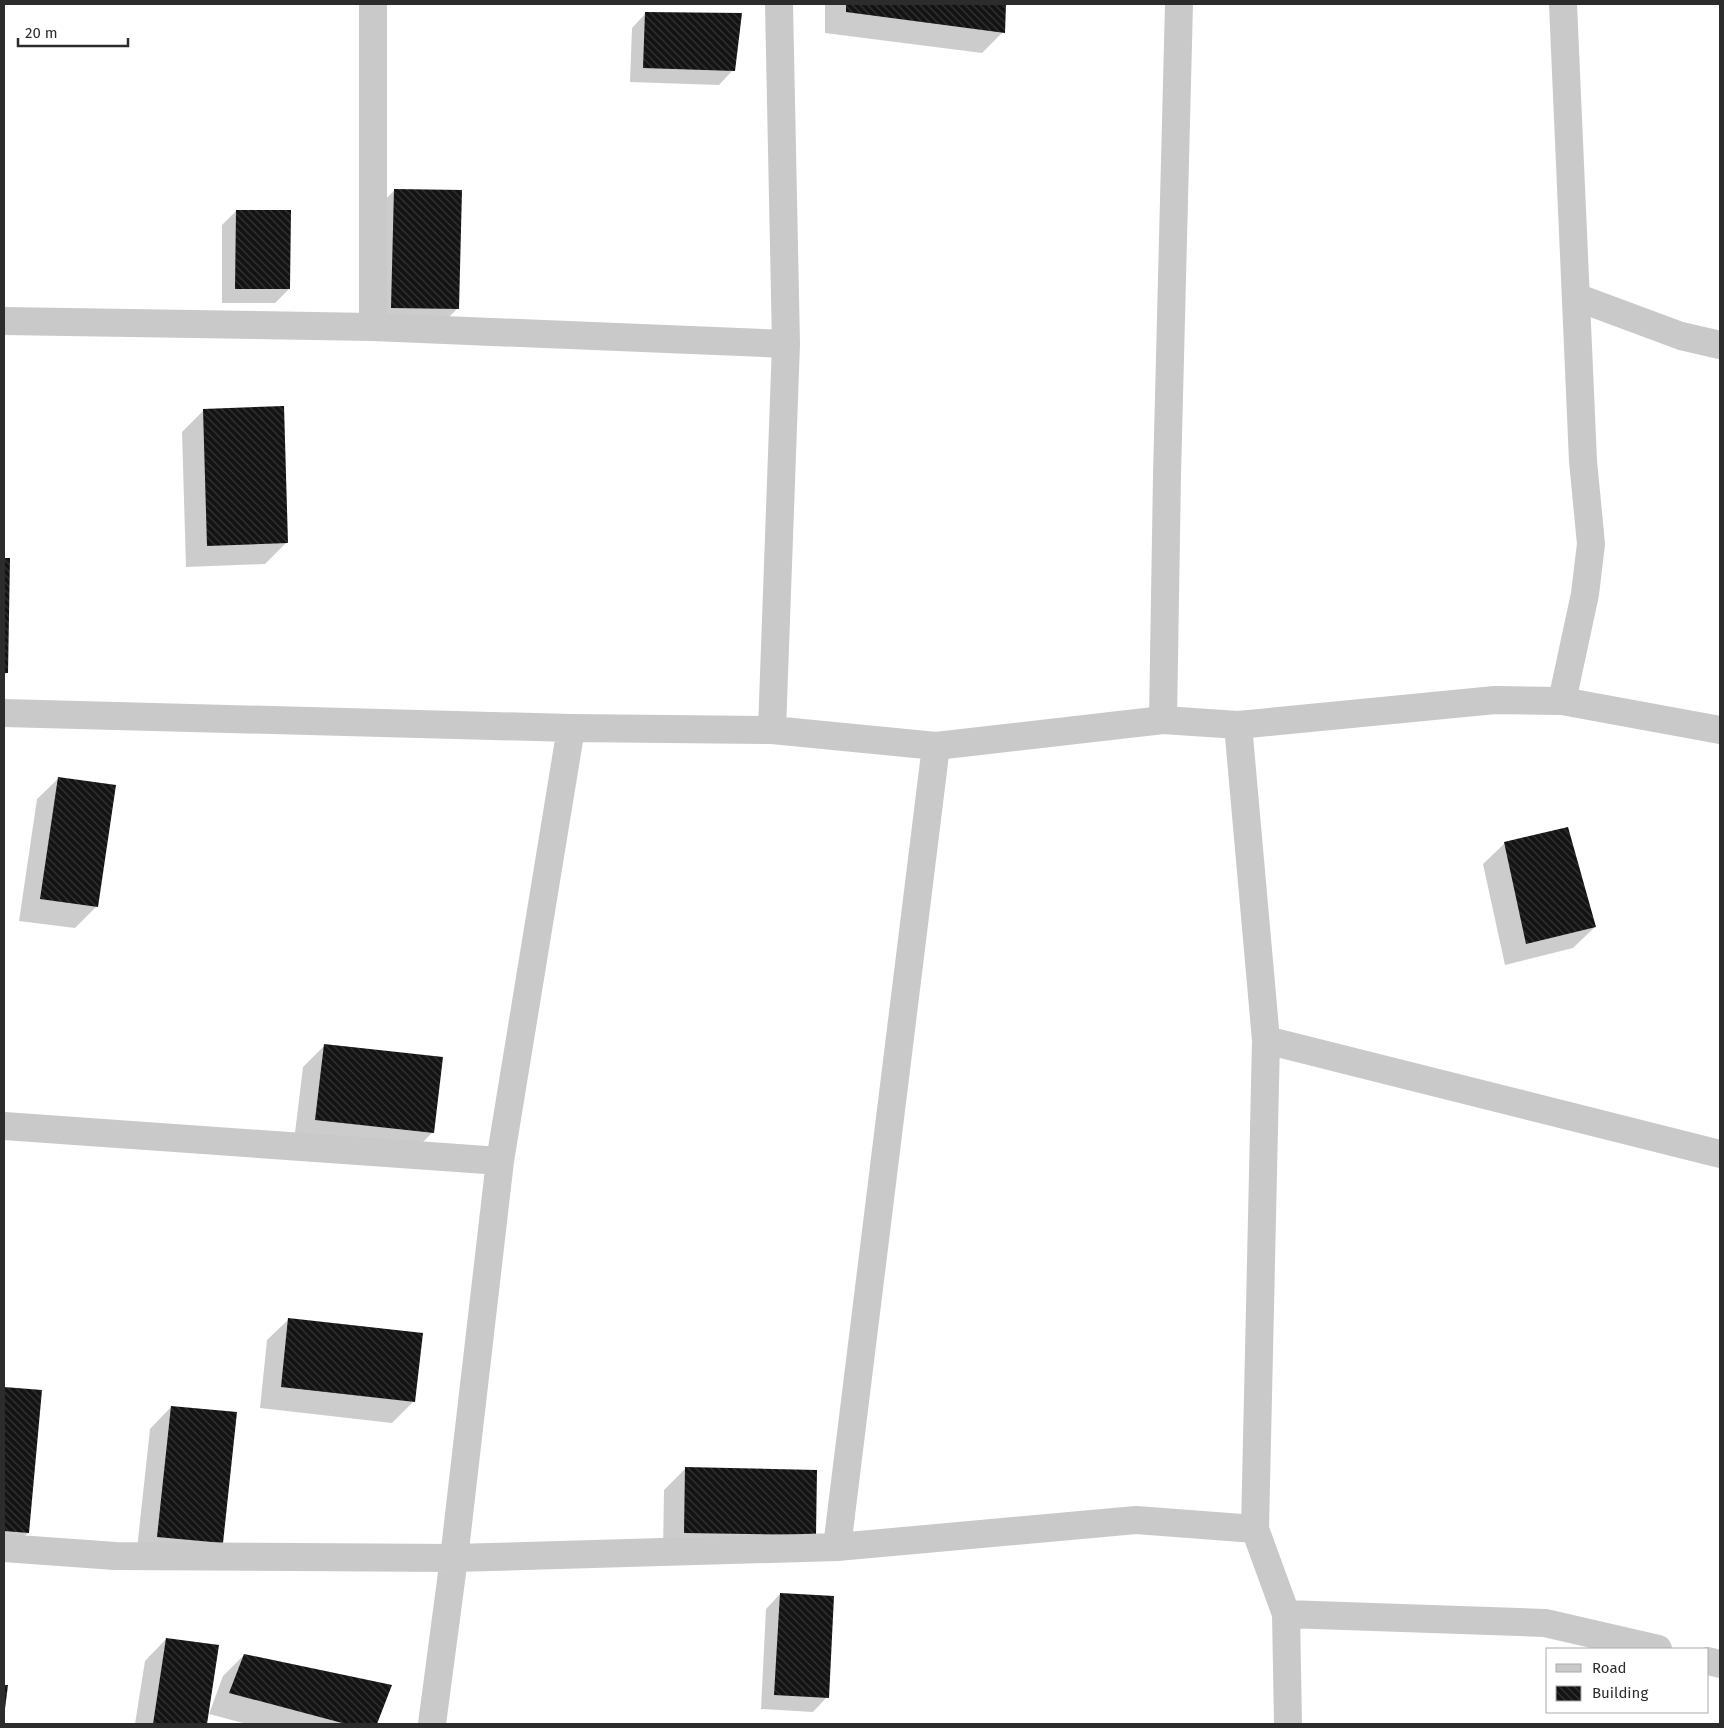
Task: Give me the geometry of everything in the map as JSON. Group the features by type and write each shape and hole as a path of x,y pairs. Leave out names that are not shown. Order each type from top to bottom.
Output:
{"street":[{"path":"372,4 373,327"},
{"path":"772,730 786,344 779,4"},
{"path":"1163,720 1166,485 1179,4"},
{"path":"1562,701 1585,594 1592,544 1583,461 1563,4"},
{"path":"1576,297 1681,336 1720,345"},
{"path":"4,320 373,327 786,344"},
{"path":"4,713 571,728 772,730 936,746 1163,720 1238,725 1495,700 1562,701 1720,730"},
{"path":"1238,725 1266,1040 1255,1529 1286,1614 1288,1724"},
{"path":"432,1724 454,1558 500,1161 571,728"},
{"path":"837,1547 936,746"},
{"path":"1266,1040 1720,1154"},
{"path":"4,1126 500,1161"},
{"path":"4,1548 116,1556 454,1558 837,1547 1136,1520 1255,1529"},
{"path":"1286,1614 1545,1623 1654,1648"}],"building":[{"path":"846,4 1006,4 1005,33 846,12"},
{"path":"645,12 742,13 735,71 643,68"},
{"path":"394,189 462,190 459,309 391,308"},
{"path":"236,210 291,210 290,289 235,289"},
{"path":"284,406 288,543 207,546 203,409"},
{"path":"4,558 10,558 8,673 4,673"},
{"path":"58,777 116,785 98,907 40,899"},
{"path":"1568,827 1596,927 1526,944 1504,842"},
{"path":"324,1044 443,1057 434,1133 315,1120"},
{"path":"288,1318 423,1333 415,1402 281,1387"},
{"path":"4,1387 42,1390 29,1533 4,1531"},
{"path":"171,1406 237,1412 223,1543 157,1537"},
{"path":"685,1467 817,1470 816,1535 684,1533"},
{"path":"780,1593 834,1596 829,1698 774,1695"},
{"path":"166,1638 219,1645 207,1724 153,1724"},
{"path":"244,1654 392,1685 377,1724 346,1724 229,1693"},
{"path":"4,1685 8,1685 5,1709 4,1709"}]}
